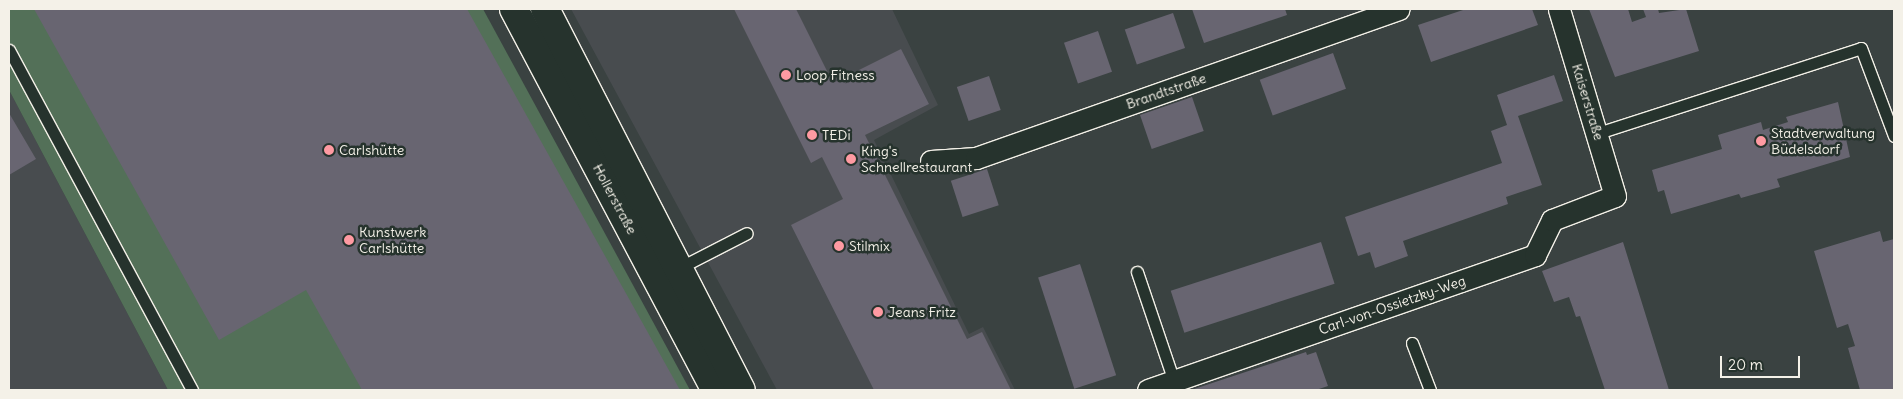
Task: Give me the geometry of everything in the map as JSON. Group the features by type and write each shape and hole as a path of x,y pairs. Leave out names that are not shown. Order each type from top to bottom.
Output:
{"main road":[{"name":"Hollerstraße","path":"514,9 668,274 742,390"},
{"name":"Hollerstraße","path":"545,9 668,274 716,390"}],"street":[{"name":"Brandtstraße","path":"932,161 976,158 1398,9"},
{"name":"Kaiserstraße","path":"1559,9 1598,133 1615,196"},
{"name":"Carl-von-Ossietzky-Weg","path":"1148,390 1535,255 1552,220 1615,196"}],"lane":[{"path":"1598,133 1861,48 1894,136"},
{"path":"9,50 192,390"},
{"path":"668,274 747,233"},
{"path":"1137,272 1174,381"},
{"path":"1412,343 1430,390"}],"shaded area":[{"path":"571,9 892,9 938,105 874,140 969,334 983,327 1015,390 777,390"},
{"path":"9,90 168,390 9,390"}],"green space":[{"name":"Kunstwerk Carlshütte","path":"9,9 483,9 690,390 168,390 9,90"}],"building":[{"name":"Kunstwerk Carlshütte","path":"34,9 467,9 680,390 362,390 306,290 219,340"},
{"path":"734,9 796,9 833,83 901,49 929,104 865,135 967,339 982,332 1011,390 874,390 791,225 843,199 822,157 811,163"},
{"path":"1192,9 1285,9 1287,15 1204,43"},
{"path":"1466,9 1532,9 1538,25 1431,62 1418,25"},
{"path":"1589,9 1628,9 1632,22 1646,17 1643,9 1658,9 1659,13 1686,9 1699,51 1615,77"},
{"path":"1173,13 1185,48 1137,65 1125,30"},
{"path":"1098,31 1112,72 1078,83 1064,43"},
{"path":"1333,53 1346,89 1273,115 1260,80"},
{"path":"1554,75 1563,101 1518,116 1542,185 1506,197 1508,204 1403,241 1408,256 1375,268 1370,252 1358,256 1345,217 1502,163 1491,131 1507,125 1497,95"},
{"path":"989,76 1001,110 969,121 957,87"},
{"path":"1192,97 1204,131 1152,149 1140,115"},
{"path":"1838,102 1850,157 1777,179 1780,187 1741,198 1739,194 1671,214 1664,190 1658,192 1652,170 1722,149 1718,135 1761,122 1763,130 1788,122 1786,117"},
{"path":"9,113 36,159 9,175"},
{"path":"987,169 999,205 963,217 951,181"},
{"path":"1880,231 1883,242 1894,239 1894,389 1860,390 1848,348 1855,346 1848,324 1837,328 1814,251"},
{"path":"1321,242 1335,284 1184,333 1171,291"},
{"path":"1623,242 1669,390 1605,390 1580,316 1576,317 1569,297 1554,302 1542,271"},
{"path":"1080,264 1116,375 1074,389 1038,278"},
{"path":"1306,352 1307,355 1316,352 1328,386 1316,390 1191,390"}],"place":[{"name":"Loop Fitness","path":"786,75"},
{"name":"TEDi","path":"812,135"},
{"name":"Stadtverwaltung Büdelsdorf","path":"1761,141"},
{"name":"Carlshütte","path":"329,150"},
{"name":"King's Schnellrestaurant","path":"851,159"},
{"name":"Kunstwerk Carlshütte","path":"349,240"},
{"name":"Stilmix","path":"839,246"},
{"name":"Jeans Fritz","path":"878,312"}]}
